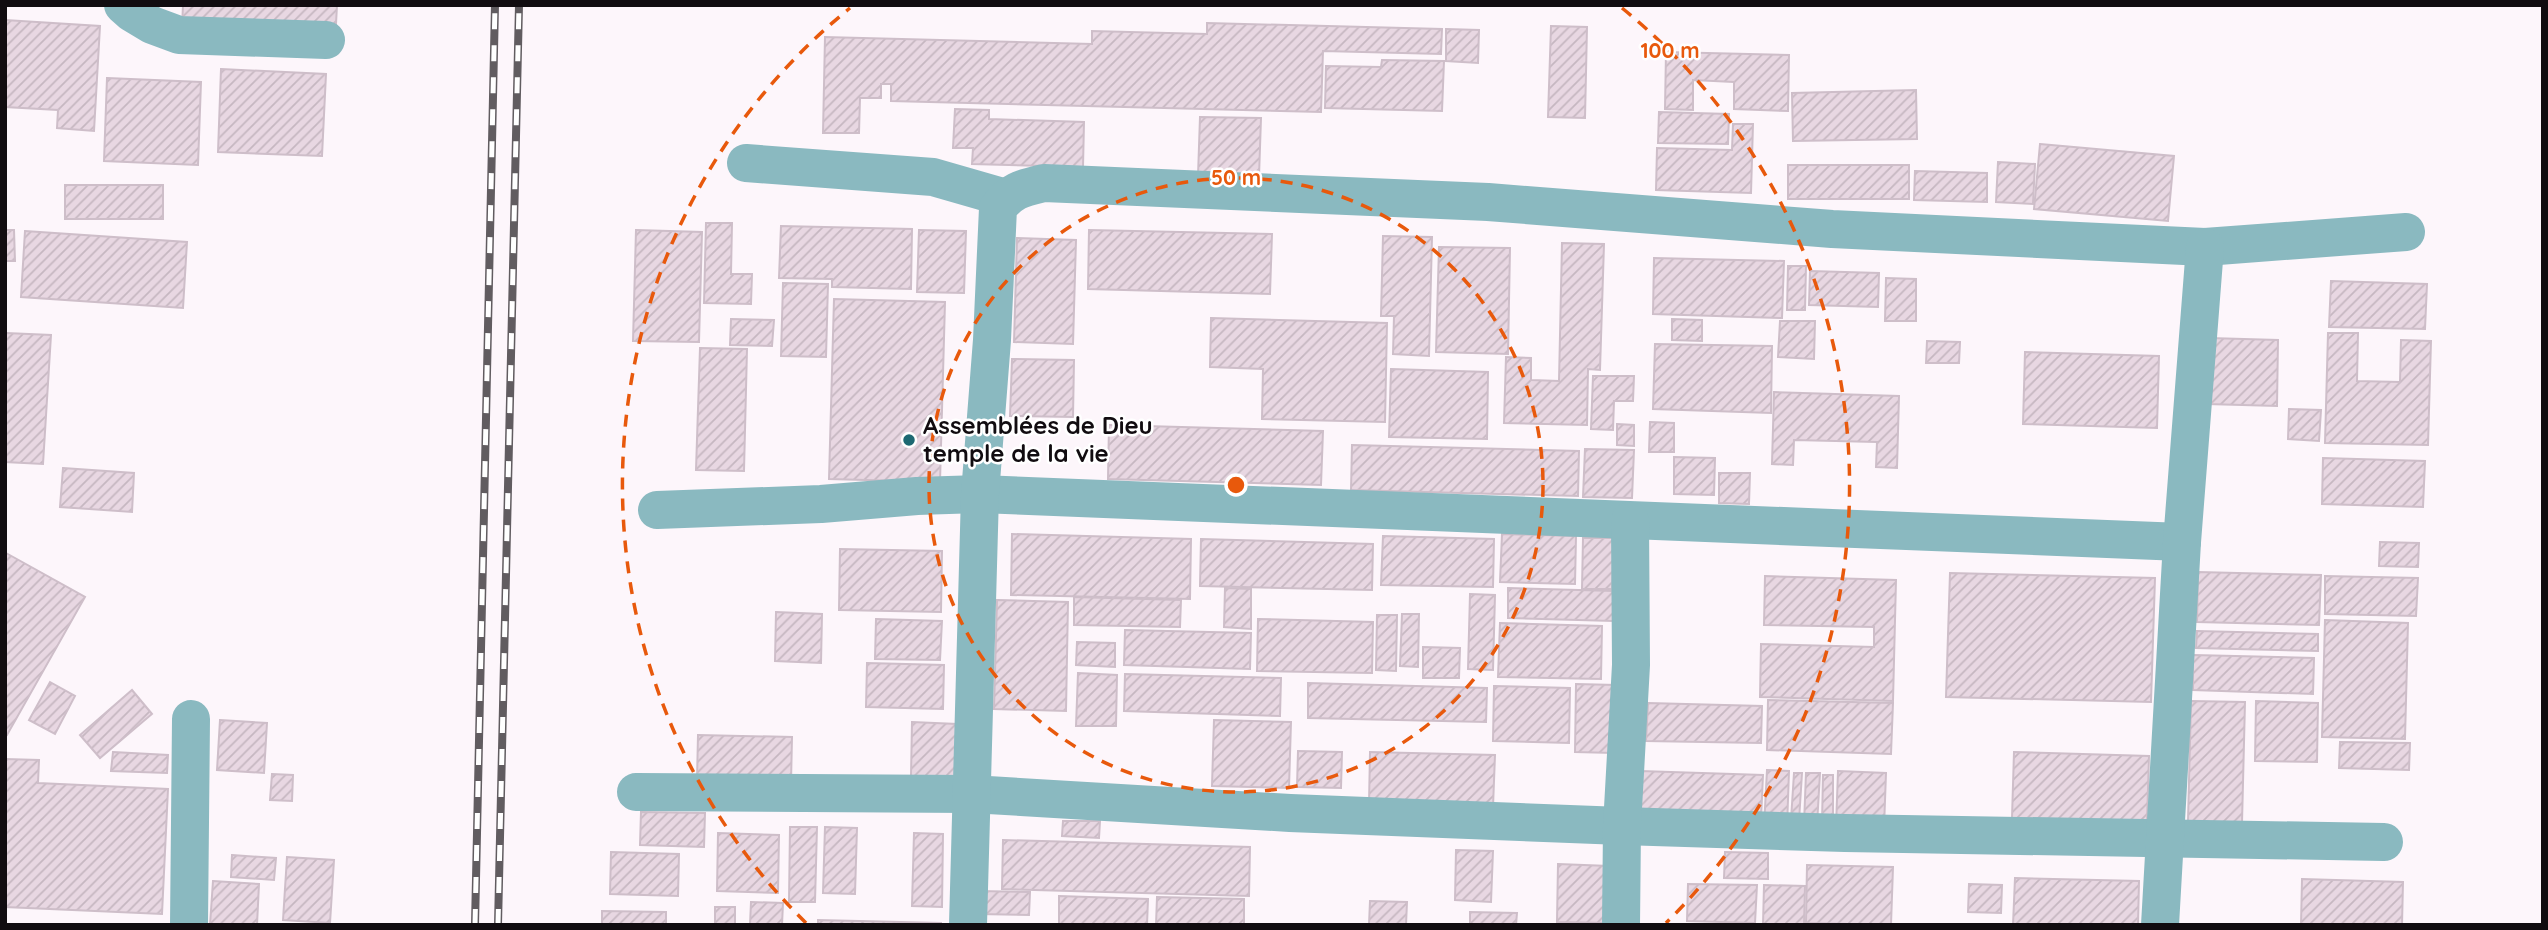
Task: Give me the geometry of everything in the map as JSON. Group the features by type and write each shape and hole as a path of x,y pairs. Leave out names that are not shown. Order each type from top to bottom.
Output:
{"street":[{"path":"124,5 152,25 178,36 326,40"},
{"path":"746,163 933,177 1006,198"},
{"path":"968,925 980,494 992,340 998,208 1017,189 1044,183 1488,202 1832,229 2205,247 2406,232"},
{"path":"2160,925 2182,542 2205,247"},
{"path":"657,510 821,504 980,494 2182,542"},
{"path":"1621,925 1622,825 1632,665 1630,522"},
{"path":"189,925 191,719"},
{"path":"636,792 971,794 1290,813 1845,833 2384,842"}],"building":[{"path":"183,5 337,5 336,24 182,28"},
{"path":"5,20 100,26 94,131 57,128 58,110 5,107"},
{"path":"1207,23 1442,29 1441,54 1323,51 1321,112 891,101 891,84 881,84 881,98 860,98 859,133 823,133 825,37 1092,44 1092,31 1207,34"},
{"path":"1551,26 1587,27 1585,118 1548,117"},
{"path":"1446,29 1479,30 1478,63 1446,61"},
{"path":"1666,52 1789,55 1788,111 1734,109 1734,82 1693,80 1693,110 1665,109"},
{"path":"1382,60 1444,61 1442,111 1325,108 1326,66 1381,67"},
{"path":"221,69 326,74 322,156 218,152"},
{"path":"107,78 201,82 198,165 104,161"},
{"path":"1916,90 1917,139 1793,141 1792,93"},
{"path":"955,109 989,110 989,119 1084,122 1083,167 972,164 973,148 953,148"},
{"path":"1659,112 1729,114 1728,144 1658,143"},
{"path":"1200,117 1261,118 1259,177 1198,176"},
{"path":"1733,124 1753,124 1751,193 1656,190 1657,148 1732,150"},
{"path":"2040,144 2174,156 2168,221 2034,209"},
{"path":"1998,162 2035,164 2033,204 1996,202"},
{"path":"1788,165 1909,165 1909,199 1788,199"},
{"path":"1915,171 1987,173 1987,202 1914,200"},
{"path":"65,185 163,185 163,219 65,219"},
{"path":"706,223 732,223 731,274 752,274 751,304 704,303"},
{"path":"781,226 912,229 911,289 832,287 832,279 779,278"},
{"path":"5,230 14,230 15,261 5,261"},
{"path":"636,230 702,232 699,342 633,341"},
{"path":"919,230 966,231 964,293 917,292"},
{"path":"1089,230 1272,234 1270,294 1088,289"},
{"path":"25,231 187,242 183,308 21,297"},
{"path":"1383,236 1432,237 1429,356 1393,354 1394,316 1381,316"},
{"path":"1017,238 1076,240 1073,344 1014,342"},
{"path":"1562,243 1604,244 1600,370 1588,369 1587,425 1504,423 1506,357 1531,358 1531,380 1559,381"},
{"path":"1439,247 1510,248 1508,354 1436,352"},
{"path":"1654,258 1784,261 1782,318 1653,314"},
{"path":"1788,266 1806,266 1805,310 1787,310"},
{"path":"1810,271 1879,273 1878,307 1809,305"},
{"path":"1886,278 1916,279 1916,321 1885,321"},
{"path":"2331,281 2427,284 2425,329 2329,327"},
{"path":"783,283 828,284 826,357 781,356"},
{"path":"834,299 945,302 940,482 829,479"},
{"path":"1211,318 1387,323 1385,422 1262,419 1263,369 1210,367"},
{"path":"731,319 774,320 772,346 730,345"},
{"path":"1672,319 1702,320 1702,341 1672,340"},
{"path":"1780,321 1815,321 1814,359 1778,357"},
{"path":"6,333 51,335 43,464 5,462"},
{"path":"2328,333 2358,333 2357,381 2400,382 2401,340 2431,341 2428,445 2325,443"},
{"path":"2209,338 2278,340 2277,406 2207,404"},
{"path":"1927,341 1960,342 1959,363 1926,363"},
{"path":"1655,344 1772,346 1771,413 1653,409"},
{"path":"700,348 747,349 744,471 696,470"},
{"path":"2025,352 2159,356 2157,428 2023,424"},
{"path":"1012,359 1074,360 1073,417 1010,416"},
{"path":"1391,369 1488,372 1487,439 1389,437"},
{"path":"1593,376 1634,376 1633,401 1614,401 1613,430 1591,429"},
{"path":"1774,392 1899,396 1897,468 1876,467 1877,442 1794,440 1793,465 1772,464"},
{"path":"2289,409 2321,410 2319,441 2288,439"},
{"path":"1650,422 1674,423 1674,452 1649,452"},
{"path":"1617,424 1634,425 1634,446 1617,445"},
{"path":"1109,425 1323,431 1321,485 1108,479"},
{"path":"1352,445 1579,451 1578,496 1351,490"},
{"path":"1585,449 1634,450 1632,498 1583,497"},
{"path":"1674,457 1715,458 1714,495 1674,494"},
{"path":"2323,458 2425,461 2423,507 2322,504"},
{"path":"63,468 134,473 132,512 60,507"},
{"path":"1719,473 1750,473 1749,504 1719,503"},
{"path":"1012,534 1191,539 1190,599 1011,595"},
{"path":"1502,534 1576,536 1575,584 1500,582"},
{"path":"1383,536 1494,539 1493,587 1381,585"},
{"path":"1583,538 1614,538 1612,589 1582,589"},
{"path":"1201,539 1373,544 1372,590 1200,586"},
{"path":"2380,542 2419,543 2418,567 2379,566"},
{"path":"840,549 942,551 941,612 839,610"},
{"path":"6,553 85,597 7,735 5,734"},
{"path":"2198,572 2321,575 2319,625 2197,622"},
{"path":"1950,573 2155,578 2151,702 1946,697"},
{"path":"1765,576 1896,580 1893,701 1760,697 1761,644 1874,647 1874,627 1764,625"},
{"path":"2325,576 2418,578 2416,616 2325,614"},
{"path":"1225,588 1251,589 1251,629 1224,627"},
{"path":"1508,588 1614,591 1613,621 1508,618"},
{"path":"1470,594 1495,595 1493,670 1468,669"},
{"path":"1074,597 1181,600 1180,627 1074,625"},
{"path":"997,600 1068,602 1066,711 994,709"},
{"path":"776,612 822,614 821,663 775,661"},
{"path":"1402,614 1419,614 1418,667 1400,666"},
{"path":"1377,615 1397,615 1396,671 1376,670"},
{"path":"876,619 942,621 940,660 875,659"},
{"path":"1258,619 1373,622 1372,673 1257,671"},
{"path":"2325,620 2408,623 2405,739 2322,737"},
{"path":"1500,623 1602,626 1601,679 1498,677"},
{"path":"1125,630 1251,633 1250,669 1124,665"},
{"path":"2197,631 2318,634 2318,651 2196,648"},
{"path":"1077,642 1115,643 1115,667 1076,665"},
{"path":"1423,647 1460,648 1459,678 1423,678"},
{"path":"2193,655 2314,658 2313,694 2193,690"},
{"path":"867,663 944,665 943,709 866,707"},
{"path":"1078,673 1117,675 1116,726 1076,726"},
{"path":"1125,674 1281,678 1280,716 1124,711"},
{"path":"50,682 75,696 55,734 29,720"},
{"path":"1308,683 1487,688 1486,722 1308,718"},
{"path":"1576,684 1616,685 1614,753 1575,752"},
{"path":"1494,686 1570,688 1569,743 1493,741"},
{"path":"132,690 152,714 100,758 80,735"},
{"path":"1768,700 1893,703 1891,754 1767,750"},
{"path":"2191,701 2245,702 2242,823 2188,821"},
{"path":"2256,701 2318,703 2317,762 2255,761"},
{"path":"1648,703 1762,706 1761,743 1646,741"},
{"path":"220,720 267,723 264,773 217,770"},
{"path":"1214,720 1291,722 1289,788 1212,786"},
{"path":"912,722 957,724 955,777 911,776"},
{"path":"698,735 792,737 791,783 697,780"},
{"path":"2340,742 2410,743 2409,770 2339,768"},
{"path":"1298,751 1342,752 1341,788 1297,787"},
{"path":"113,752 168,755 167,773 111,771"},
{"path":"1370,752 1495,755 1493,807 1369,804"},
{"path":"2014,752 2149,756 2147,821 2012,818"},
{"path":"5,759 39,760 38,783 168,789 162,914 5,907"},
{"path":"1767,770 1789,771 1787,828 1764,827"},
{"path":"1640,771 1763,775 1761,819 1638,815"},
{"path":"1838,771 1886,773 1884,828 1836,827"},
{"path":"1794,773 1802,773 1799,821 1791,820"},
{"path":"1806,773 1820,773 1817,825 1804,824"},
{"path":"272,774 293,775 292,801 270,800"},
{"path":"1823,775 1833,775 1833,823 1822,823"},
{"path":"641,812 705,813 704,847 640,845"},
{"path":"1063,821 1100,821 1099,838 1062,836"},
{"path":"790,827 817,827 815,902 789,902"},
{"path":"825,827 857,828 855,894 823,893"},
{"path":"718,833 779,835 778,893 717,891"},
{"path":"914,833 943,834 942,907 912,906"},
{"path":"1003,840 1250,847 1249,896 1002,889"},
{"path":"1456,850 1493,851 1491,902 1455,900"},
{"path":"611,852 679,854 678,896 610,894"},
{"path":"1725,852 1768,853 1768,879 1724,878"},
{"path":"232,855 276,858 274,880 231,877"},
{"path":"287,857 334,860 330,923 283,920"},
{"path":"1558,864 1609,866 1607,923 1557,922"},
{"path":"1807,865 1893,867 1891,925 1806,923"},
{"path":"2015,878 2139,881 2138,925 2013,925"},
{"path":"2302,879 2403,882 2402,925 2301,925"},
{"path":"213,881 259,884 257,925 210,925"},
{"path":"1688,884 1757,885 1755,923 1687,921"},
{"path":"1969,884 2002,885 2001,913 1968,912"},
{"path":"1764,885 1805,886 1804,925 1763,925"},
{"path":"978,891 1030,892 1029,915 978,914"},
{"path":"1059,896 1148,899 1147,925 1059,924"},
{"path":"1157,897 1244,899 1244,925 1156,925"},
{"path":"1370,901 1407,902 1406,925 1369,925"},
{"path":"751,902 783,903 782,925 750,925"},
{"path":"715,907 735,907 735,925 715,925"},
{"path":"602,911 666,912 666,925 602,925"},
{"path":"1470,912 1517,913 1516,925 1470,925"},
{"path":"818,920 941,923 941,925 818,925"}],"railway":[{"path":"475,925 495,5"},
{"path":"498,925 519,5"}],"place":[{"name":"Assemblées de Dieu temple de la vie","path":"909,440"}]}
